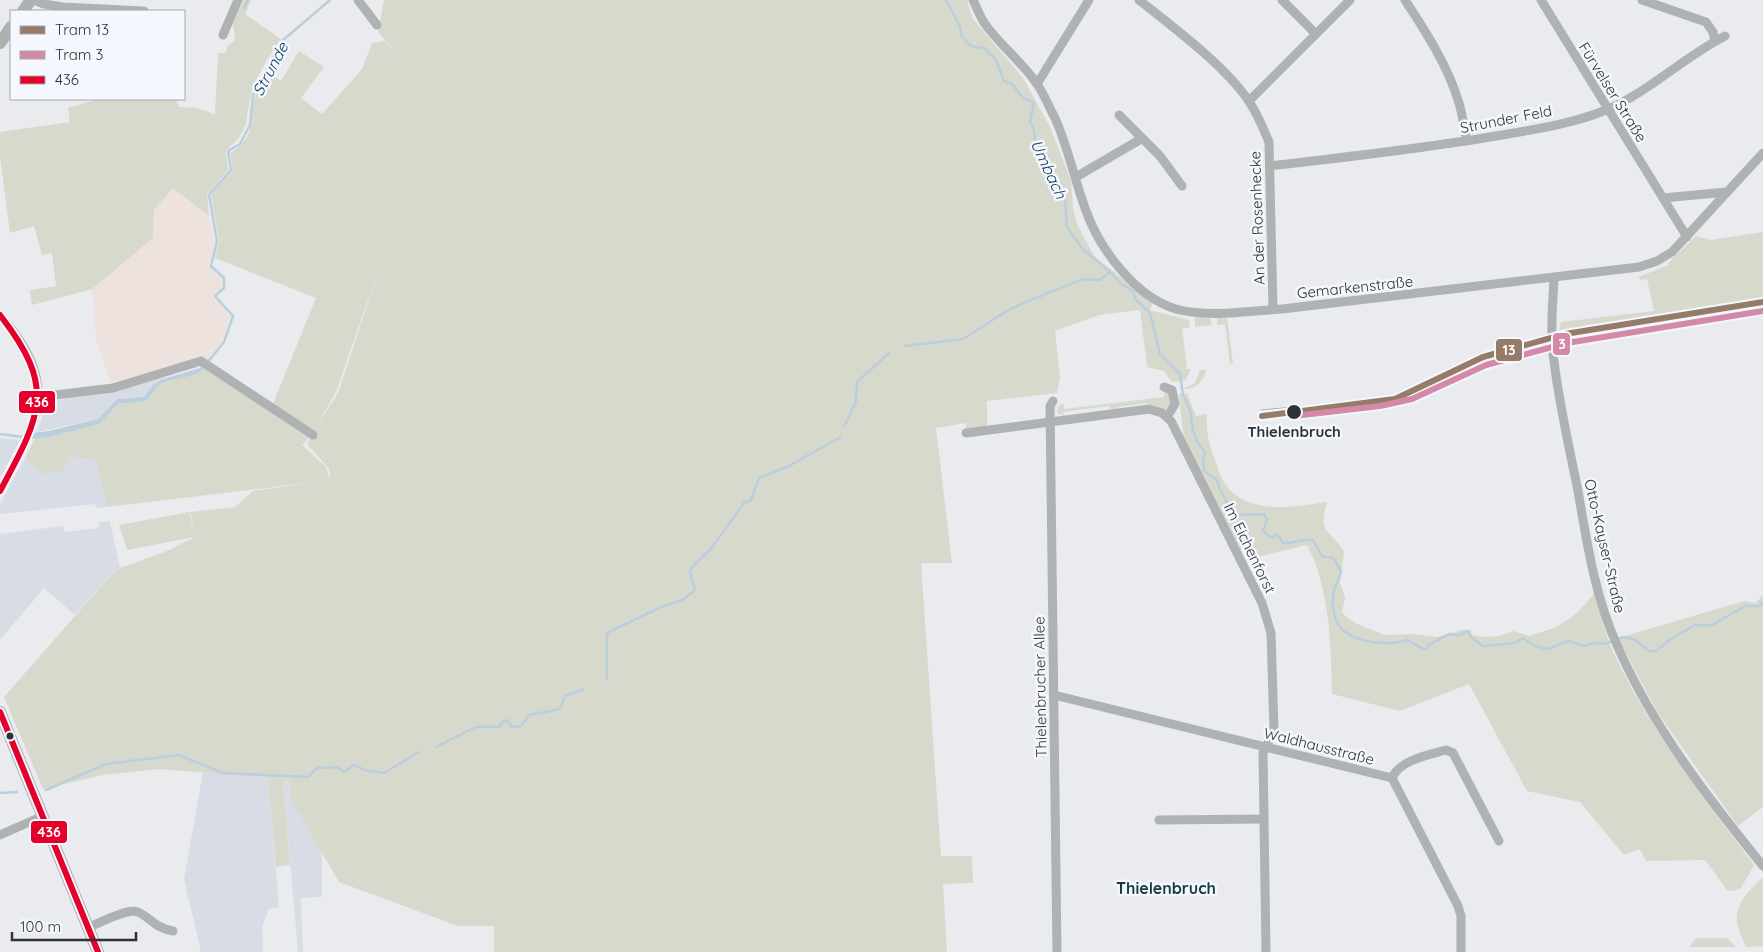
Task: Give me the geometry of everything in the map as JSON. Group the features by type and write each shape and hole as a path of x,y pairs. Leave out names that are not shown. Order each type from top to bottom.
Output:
{"street":[{"path":"24,10 32,0 63,8 117,10"},
{"path":"223,35 238,0"},
{"path":"358,0 377,25"},
{"name":"Gemarkenstraße","path":"973,0 984,23 1037,84 1055,118 1076,177 1084,208 1095,235 1105,251 1122,271 1156,299 1178,310 1206,312 1273,309 1639,267 1657,261 1672,252 1763,153"},
{"path":"1037,84 1088,0"},
{"name":"An der Rosenhecke","path":"1139,0 1179,31 1225,74 1249,101 1268,142 1273,309"},
{"path":"1282,0 1315,33"},
{"path":"1249,101 1350,0"},
{"path":"1405,0 1430,40 1451,80 1459,103 1467,141"},
{"name":"Fürvelser Straße","path":"1541,0 1687,237"},
{"path":"1642,0 1706,22 1713,32 1715,41"},
{"path":"0,43 10,28"},
{"name":"Strunder Feld","path":"1270,166 1467,141 1540,129 1608,109 1668,74 1725,36"},
{"path":"1119,115 1160,156 1182,186"},
{"path":"1076,177 1141,139"},
{"path":"1663,198 1727,192"},
{"name":"Otto-Kayser-Straße","path":"1554,278 1554,363 1584,528 1599,595 1615,641 1636,685 1670,741 1713,802 1763,866"},
{"path":"0,315 22,341 29,354 38,381 39,397 36,420 30,436 0,491"},
{"path":"39,397 113,388 198,361 206,364 313,434"},
{"path":"966,433 1149,409 1167,417 1175,404 1172,390 1164,387"},
{"name":"Thielenbrucher Allee","path":"1053,402 1050,406 1050,421 1057,952"},
{"name":"Im Eichenforst","path":"1167,417 1180,438 1268,618 1271,633 1274,731 1263,753 1266,952"},
{"name":"Waldhausstraße","path":"1054,695 1392,778 1458,906 1461,952"},
{"path":"0,712 98,952"},
{"path":"1392,778 1396,769 1422,757 1446,750 1453,753 1499,841"},
{"path":"0,836 43,816"},
{"path":"1159,820 1264,818"},
{"path":"89,927 131,911 140,913 153,924 173,931"}],"shaded area":[{"path":"244,0 251,0 245,14 281,39 255,82 243,131 226,150 228,170 207,195 209,216 173,188 154,210 153,238 92,289 32,305 30,290 56,286 52,253 42,255 34,226 10,233 0,156 0,132 70,122 68,108 95,100 176,100 179,107 196,108 215,114 218,53 226,53 227,47 235,40 233,23"},
{"path":"384,0 967,0 973,19 1023,78 1051,129 1071,181 1073,208 1077,224 1094,256 1153,303 1150,310 1189,320 1190,327 1182,329 1187,369 1191,369 1186,380 1172,382 1164,371 1147,367 1140,310 1099,315 1055,331 1060,377 1057,393 987,401 987,428 966,431 966,423 936,428 952,563 921,563 941,856 972,856 973,883 943,884 947,952 494,952 494,926 458,926 339,882 291,800 290,780 283,780 290,865 276,867 268,778 159,769 102,775 43,789 4,697 111,575 120,568 167,551 195,537 127,550 119,525 189,512 195,536 190,512 235,507 253,491 324,481 107,507 96,460 70,457 63,471 40,474 25,458 35,438 50,437 98,424 118,404 146,401 156,387 205,368 309,438 302,445 326,467 330,481 329,469 307,444 314,431 273,404 316,298 215,258 219,241 211,195 233,170 230,153 239,147 248,135 256,93 267,71 281,81 299,51 324,67 301,98 322,114 362,69 372,43 385,41 405,63 378,32","holes":["382,260 338,393 317,425 336,392"]},
{"path":"173,188 209,216 215,242 209,266 221,279 222,289 212,296 231,316 222,342 207,360 199,357 112,386 96,340 92,289 148,242 154,231 154,210"},
{"path":"1763,232 1763,300 1559,331 1561,322 1654,311 1647,279 1640,280 1639,277 1668,265 1696,236 1711,240"},
{"path":"1195,317 1210,318 1212,325 1195,327"},
{"path":"1217,318 1227,318 1233,363 1230,364 1225,324 1217,325"},
{"path":"1200,370 1206,370 1201,382 1195,387 1182,389 1195,383"},
{"path":"190,371 161,380 153,385 144,397 117,399 98,419 37,432 45,409 48,405 57,401 80,395 113,391"},
{"path":"1164,390 1169,392 1172,402 1165,410 1147,403 1118,407 1115,410 1112,410 1109,406 1062,412 1065,416 1057,413 1058,407 1063,403 1064,409 1164,397"},
{"path":"1187,393 1196,416 1207,414 1210,445 1221,477 1235,494 1246,501 1272,507 1300,506 1327,502 1324,512 1324,525 1329,534 1344,551 1340,583 1345,598 1342,613 1355,623 1384,635 1413,634 1437,637 1466,629 1473,635 1484,637 1499,636 1513,631 1529,636 1557,627 1577,613 1594,594 1604,629 1614,654 1647,715 1681,766 1754,865 1741,888 1735,891 1727,890 1705,860 1646,861 1640,849 1624,855 1580,802 1527,791 1469,684 1400,711 1332,694 1330,637 1325,598 1315,562 1307,545 1257,557 1251,546 1241,550 1195,463 1183,433 1179,394"},
{"path":"0,438 20,440 0,478"},
{"path":"70,457 96,460 107,507 97,508 96,504 0,514 0,504 25,458 40,474"},
{"path":"110,521 120,568 111,574 75,615 44,588 0,640 0,534 63,526 65,532 99,528 99,522"},
{"path":"1763,595 1763,807 1738,826 1658,713 1618,638 1744,601 1756,603"},
{"path":"203,772 268,778 279,907 269,909 262,927 263,952 201,952 184,879"},
{"path":"283,780 290,780 291,800 322,853 322,897 301,898 303,952 298,952"},
{"path":"1763,878 1763,946 1747,947 1737,924 1738,910 1745,896"},
{"path":"1698,938 1727,938 1736,947 1690,947 1693,941"}],"water":[{"path":"201,365 205,368 200,372 158,386 146,401 118,404 99,424 50,437 20,440 23,434 49,431 98,419 117,399 144,397 153,385 161,380 200,368"}],"waterway":[{"path":"244,8 248,0"},
{"name":"Strunde","path":"207,363 224,342 233,316 215,296 224,288 224,278 211,266 217,241 209,195 231,170 228,151 240,144 250,125 253,95 282,41 330,0"},
{"name":"Umbach","path":"946,0 960,26 962,37 971,46 984,48 996,60 1004,81 1012,84 1023,98 1034,103 1030,122 1034,130 1035,140 1042,147 1042,156 1050,165 1052,176 1065,197 1067,227 1083,249 1110,272"},
{"path":"905,346 963,339 1005,312 1023,303 1083,279 1100,280 1110,272 1120,283 1133,291 1136,300 1150,313 1160,354 1180,374 1183,395 1190,410 1193,431 1199,445 1205,452 1203,461 1204,471 1217,480 1220,490 1232,511 1239,515 1264,514 1267,520 1263,531 1272,538 1277,534 1283,543 1313,540 1322,556 1333,558 1341,571 1333,594 1333,609 1336,621 1346,632 1362,640 1381,643 1407,640 1425,650 1430,644 1449,634 1459,635 1469,631 1471,637 1483,646 1515,643 1523,638 1535,646 1548,649 1568,641 1585,646 1594,643 1604,644 1623,637 1634,639 1649,651 1656,651 1671,639 1695,625 1712,625 1745,606 1760,606 1763,602"},
{"path":"845,425 856,401 857,382 889,353"},
{"name":"Strunde","path":"0,434 23,437"},
{"path":"607,680 607,633 659,608 682,600 695,590 690,572 693,566 710,550 744,503 751,500 759,478 789,466 841,437"},
{"path":"436,747 476,727 499,727 502,722 507,720 512,727 521,726 529,715 560,709 565,696 584,689"},
{"path":"46,790 106,764 179,755 223,773 308,777 317,768 337,767 345,772 353,765 365,770 384,773 419,752"},
{"path":"0,793 17,792"}],"tram line":[{"name":"13","path":"1262,416 1395,399 1483,357 1565,334 1763,302"},
{"name":"3","path":"1294,416 1380,406 1412,399 1486,365 1567,343 1763,311"},
{"path":"1261,410 1293,407"}],"transit line":[{"name":"436","path":"0,315 18,340 30,363 36,383 37,402 33,421 25,442 0,491"},
{"name":"436","path":"0,712 98,952"}],"place":[{"name":"Thielenbruch","path":"1294,412"}],"district":[{"name":"Thielenbruch","path":"1166,888"}]}
